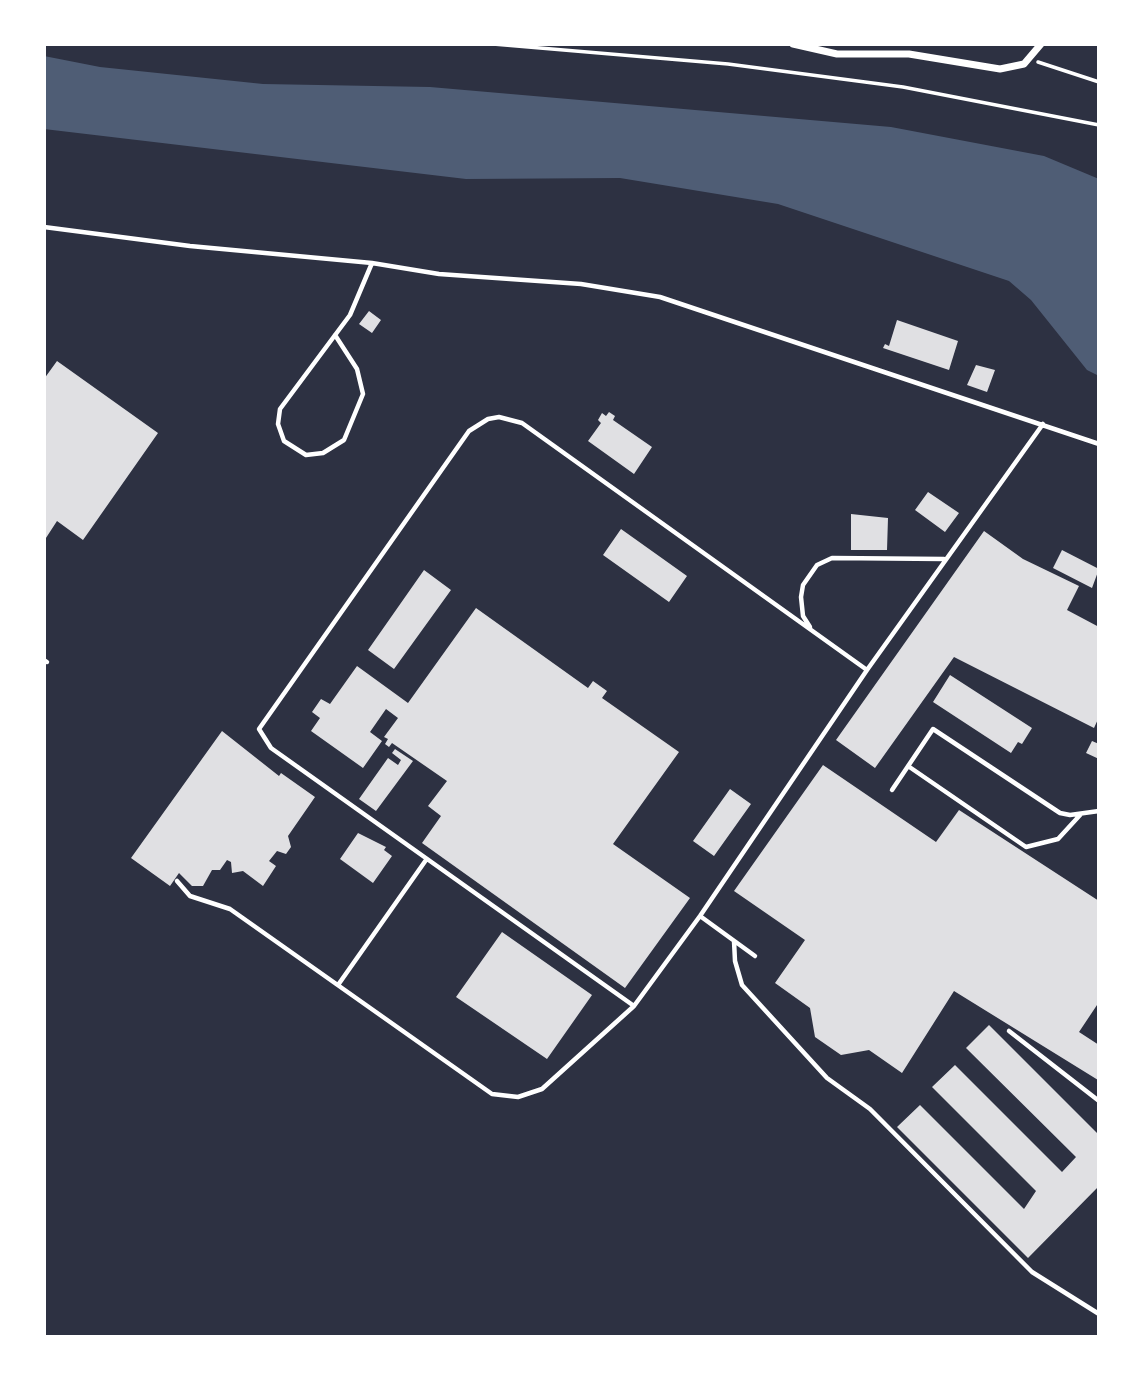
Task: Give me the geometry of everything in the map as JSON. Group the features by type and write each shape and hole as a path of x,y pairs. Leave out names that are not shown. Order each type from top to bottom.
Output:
{"street":[{"path":"793,44 837,54 909,54 1000,69 1018,67 1029,60 1041,44"}],"lane":[{"path":"44,227 190,246 372,263 439,274 581,284 660,297 1099,444"},
{"path":"335,335 357,369 363,394 344,440 323,453 306,455 284,441 280,433 279,414 335,335 350,315 372,263"},
{"path":"634,1006 271,748 259,729 469,430 477,424 499,417 522,423 867,670"},
{"path":"177,881 190,895 230,909 492,1094 518,1097 542,1089 634,1006 700,916 945,559 1043,424"},
{"path":"810,628 803,616 801,597 803,584 817,565 832,558 945,559"},
{"path":"892,790 933,729 1060,813 1099,811"},
{"path":"908,766 1026,846 1058,839 1081,814"},
{"path":"338,985 426,860"},
{"path":"700,916 755,956"},
{"path":"734,940 735,961 743,985 827,1078 870,1109 1032,1272 1099,1314"},
{"path":"1009,1031 1099,1101"}],"path":[{"path":"494,44 728,64 902,87 1099,125"},
{"path":"1029,60 1099,82"}],"water":[{"path":"44,56 100,67 263,84 430,87 891,127 1044,156 1099,179 1099,376 1087,370 1031,300 1009,281 778,204 620,178 466,179 44,129"}],"building":[{"path":"369,311 381,320 372,333 359,324"},
{"path":"897,320 958,341 949,370 883,348 885,344 889,346"},
{"path":"57,361 158,433 83,540 57,521 44,541 44,379"},
{"path":"976,365 995,370 987,392 967,385"},
{"path":"609,412 615,416 613,420 652,447 634,474 588,441 601,423 598,420 602,413 606,416"},
{"path":"928,492 959,513 945,532 915,510"},
{"path":"851,514 888,518 887,550 851,550"},
{"path":"621,529 687,576 669,602 603,555"},
{"path":"984,531 1023,559 1079,586 1067,610 1099,627 1099,717 1094,728 954,657 875,768 836,740"},
{"path":"1062,550 1099,569 1092,588 1053,568"},
{"path":"424,570 451,590 394,669 368,650"},
{"path":"476,608 588,688 593,681 607,691 602,698 679,752 613,844 690,898 625,988 422,843 441,816 428,806 447,781 392,743 389,747 385,744 388,739 384,737 398,718 386,709 370,732 382,741 363,768 311,731 320,718 312,712 321,699 330,704 357,666 408,703"},
{"path":"950,675 1032,728 1022,744 1018,742 1011,753 933,702"},
{"path":"222,731 279,776 281,773 315,797 288,836 291,847 286,854 277,851 269,861 276,866 263,886 243,871 232,873 231,862 227,860 220,870 212,870 203,886 192,886 179,873 170,886 131,858"},
{"path":"1092,741 1099,744 1099,759 1086,753"},
{"path":"395,749 413,761 376,811 359,799 388,758 398,765 401,760 392,753"},
{"path":"823,765 936,842 959,810 1099,901 1099,1002 1079,1032 1099,1045 1098,1080 954,991 902,1073 869,1050 841,1055 815,1037 810,1008 775,983 805,940 734,891"},
{"path":"730,789 751,804 714,856 693,841"},
{"path":"358,833 386,847 384,850 392,856 373,883 340,859"},
{"path":"502,932 592,995 547,1059 456,997"},
{"path":"989,1025 1099,1135 1099,1186 1028,1258 897,1127 920,1105 1024,1209 1036,1191 932,1087 955,1065 1062,1172 1076,1157 966,1048"}]}
